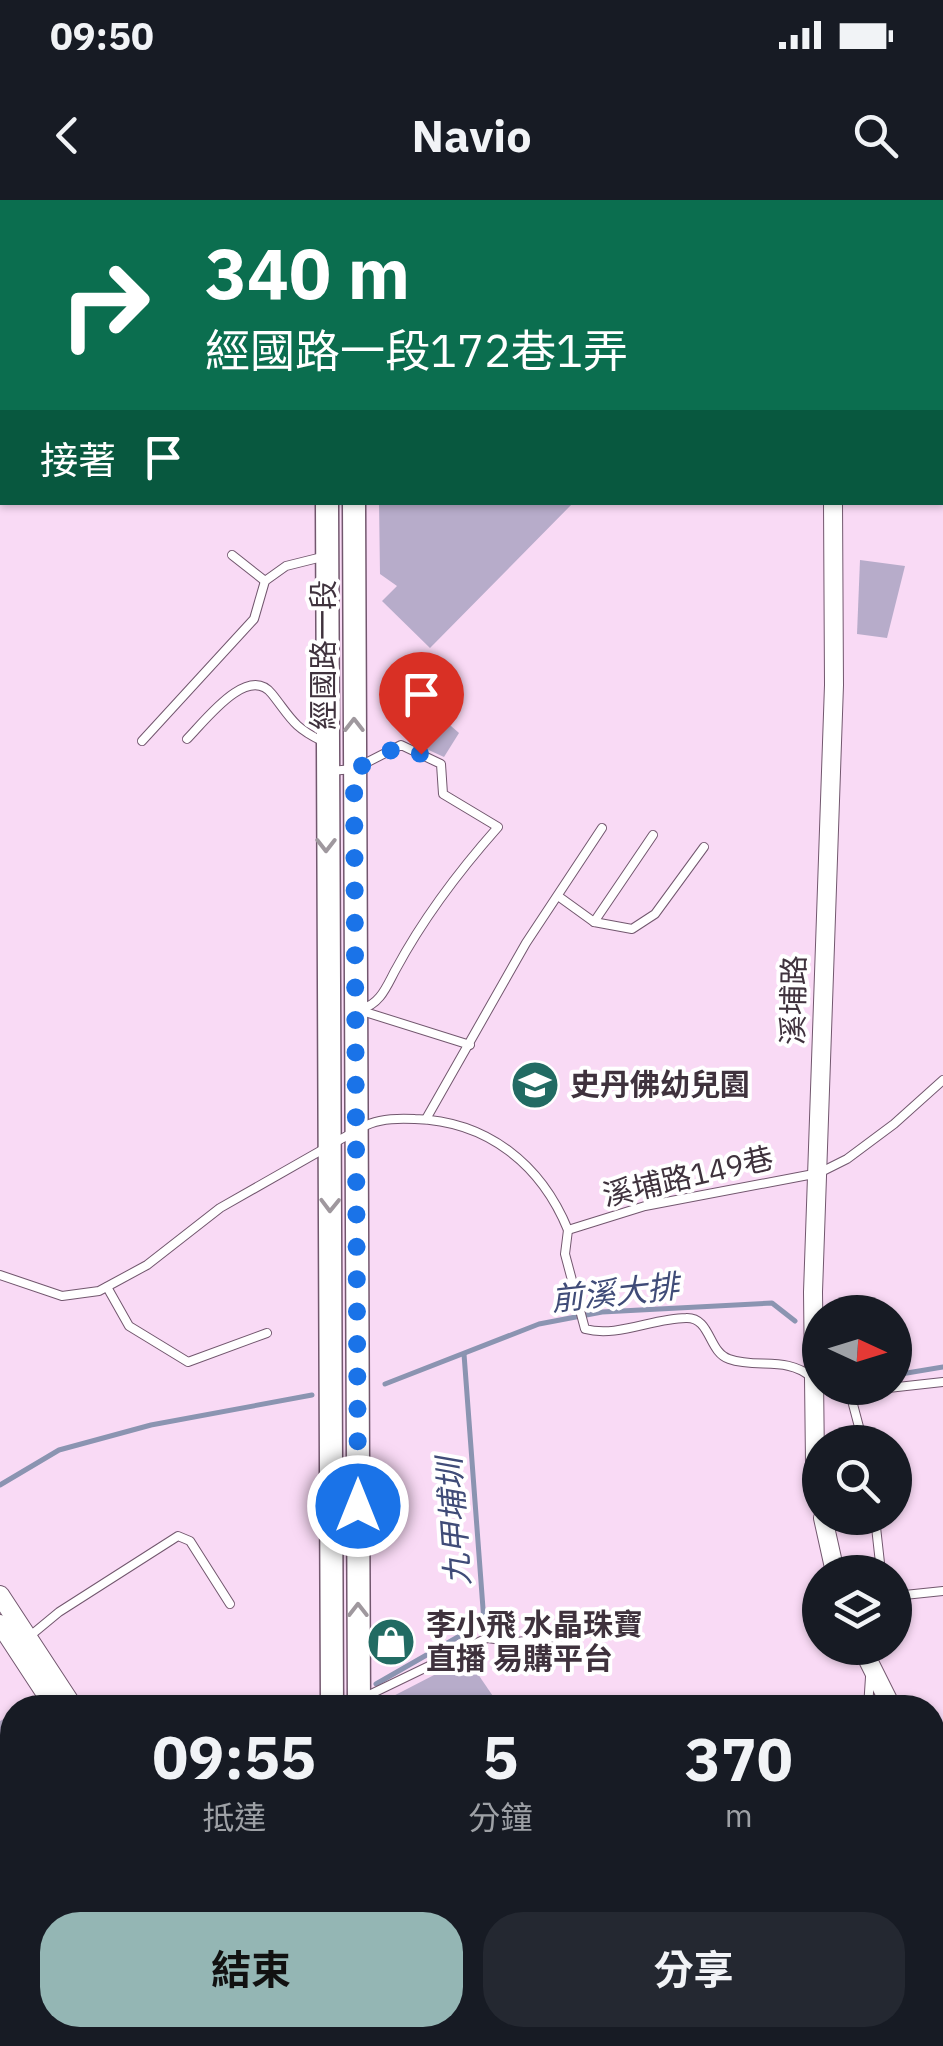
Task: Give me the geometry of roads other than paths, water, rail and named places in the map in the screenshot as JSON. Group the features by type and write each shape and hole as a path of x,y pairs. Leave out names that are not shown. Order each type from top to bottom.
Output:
{"main road":[{"name":"經國路一段","path":"327,505 332,1695"},
{"name":"經國路一段","path":"353,1695 358,1009 354,505"}],"street":[{"name":"溪埔路","path":"819,1295 818,1172 834,667 833,505"},
{"path":"0,1596 48,1695"},
{"path":"0,1624 21,1642 64,1695"},
{"path":"870,1665 885,1695"}],"lane":[{"path":"232,555 265,582"},
{"path":"142,740 254,620 265,582 286,566 327,556"},
{"path":"187,739 240,688 259,684 269,689 295,728 326,743"},
{"path":"326,772 354,770 401,745 441,764 444,794 498,827 460,870 415,934 378,1002 358,1009"},
{"path":"426,1119 526,943 602,828"},
{"path":"594,922 652,835"},
{"path":"558,896 594,922 620,929 645,924 704,847"},
{"path":"358,1009 470,1045"},
{"name":"溪埔路149巷","path":"568,1230 645,1206 818,1172 847,1158 894,1124 943,1080"},
{"path":"0,1275 62,1296 107,1287 148,1265 220,1208 371,1122 426,1119 500,1142 542,1184 568,1230 566,1254 581,1324 604,1331 696,1320 720,1354 730,1360 802,1369"},
{"path":"107,1287 130,1326 188,1362 267,1332"},
{"path":"912,1386 943,1382"},
{"path":"21,1642 74,1602 171,1540 184,1536 230,1604"},
{"path":"912,1594 943,1591"},
{"path":"373,1695 486,1638 517,1642 619,1629"},
{"path":"869,1695 871,1665"}],"waterway":[{"name":"前溪大排","path":"385,1384 539,1324 602,1312 772,1303 795,1321"},
{"name":"九甲埔圳","path":"376,1684 484,1622 464,1354"},
{"name":"前溪大排","path":"912,1372 943,1367"},
{"name":"前溪大排","path":"0,1485 59,1450 151,1425 312,1395"}],"place":[{"name":"史丹佛幼兒園","path":"535,1085"},
{"name":"李小飛 水晶珠寶 直播 易購平台","path":"391,1642"}]}
